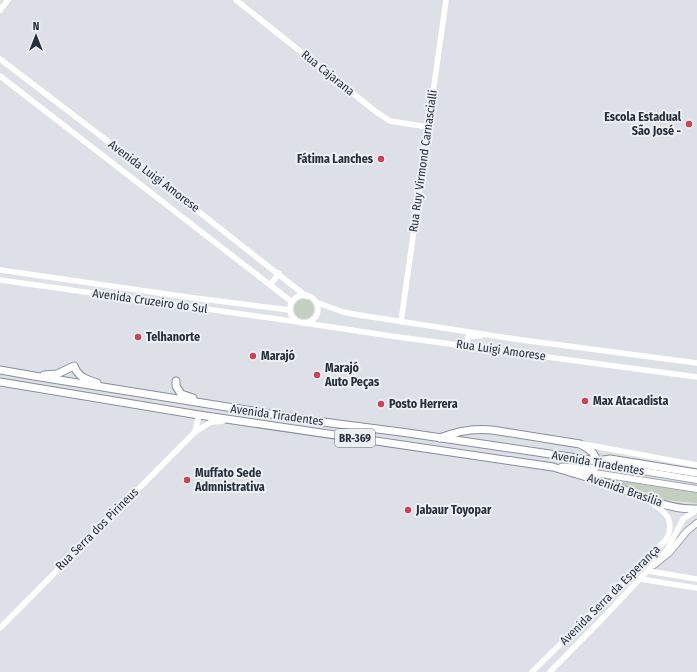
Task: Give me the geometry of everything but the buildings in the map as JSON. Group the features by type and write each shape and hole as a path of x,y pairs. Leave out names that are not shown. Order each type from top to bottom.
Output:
{"highway":[{"path":"34,376 57,374 74,366 77,373 82,378 123,391"},
{"name":"Avenida Tiradentes","path":"0,370 272,414 597,461"},
{"path":"176,381 176,386 180,394 214,405"},
{"name":"Avenida Tiradentes","path":"0,382 199,415 553,467"},
{"path":"199,415 202,411 208,409 237,413 272,414"},
{"path":"440,438 455,432 479,428 486,429 580,444 590,449 594,453 597,461 596,467 591,469 553,467"},
{"path":"455,432 481,444"},
{"name":"BR-369","path":"597,461 610,460 697,473"},
{"name":"Avenida Brasília","path":"553,467 600,481 644,498 676,507 697,510"}],"main road":[{"name":"Avenida Tiradentes","path":"597,461 607,465 697,480"},
{"name":"Avenida Tiradentes","path":"553,467 697,489"},
{"path":"654,565 669,553 697,523"}],"street":[{"path":"0,10 8,0"},
{"name":"Rua Cajarana","path":"236,0 375,111 390,121 428,127"},
{"name":"Rua Ruy Virmond Carnascialli","path":"401,322 446,0"},
{"name":"Avenida Luigi Amorese","path":"0,59 279,273 306,296"},
{"name":"Avenida Luigi Amorese","path":"0,76 142,188 292,302"},
{"name":"Avenida Cruzeiro do Sul","path":"0,270 187,298 290,310"},
{"path":"270,285 279,273"},
{"name":"Avenida Cruzeiro do Sul","path":"0,280 302,322"},
{"path":"298,297 310,297 316,302 316,316 309,322 302,322 293,318 290,310 292,302 298,297"},
{"name":"Rua Luigi Amorese","path":"316,302 343,312 401,322 697,362"},
{"name":"Rua Luigi Amorese","path":"302,322 398,337 467,345 697,377"},
{"path":"467,345 468,336 499,336"},
{"path":"195,432 199,415"},
{"name":"Rua Serra dos Pirineus","path":"0,628 195,432 211,422 218,420 242,421"},
{"path":"580,444 697,465"},
{"name":"Avenida Serra da Esperança","path":"532,672 666,540 670,527 668,517 660,508 644,498"},
{"name":"Avenida Serra da Esperança","path":"550,672 654,565 667,550 683,519 697,510"},
{"path":"648,571 697,579"},
{"path":"640,579 697,588"}],"green space":[{"path":"304,299 311,302 314,309 311,316 304,319 297,316 294,309 297,302"},
{"path":"595,477 697,493 697,503 664,500"}],"place":[{"name":"Escola Estadual São José -","path":"689,124"},
{"name":"Fátima Lanches","path":"381,159"},
{"name":"Telhanorte","path":"138,337"},
{"name":"Marajó","path":"253,356"},
{"name":"Marajó Auto Peças","path":"317,375"},
{"name":"Max Atacadista","path":"585,401"},
{"name":"Posto Herrera","path":"381,404"},
{"name":"Muffato Sede Admnistrativa","path":"187,480"},
{"name":"Jabaur Toyopar","path":"408,510"}]}
